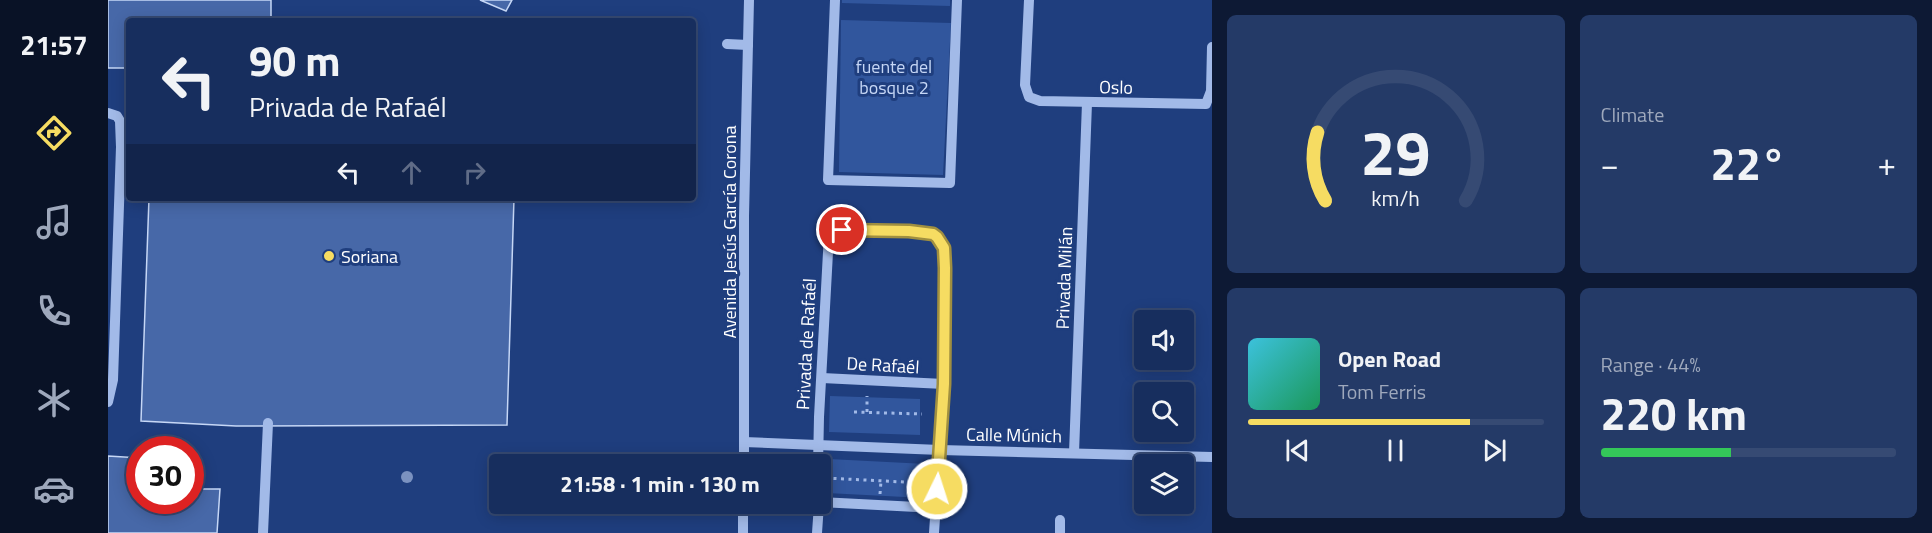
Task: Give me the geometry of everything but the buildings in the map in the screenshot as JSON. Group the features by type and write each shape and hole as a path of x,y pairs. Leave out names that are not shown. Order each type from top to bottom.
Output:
{"street":[{"name":"Avenida Jesús García Corona","path":"744,454 744,216 749,0"},
{"path":"835,0 828,180 950,183 957,0"},
{"name":"Oslo","path":"1029,0 1025,76 1027,93 1034,99 1087,103 1198,105 1207,102 1211,86"},
{"path":"727,44 748,45"},
{"path":"1211,86 1212,47"},
{"name":"Privada Milán","path":"1074,453 1087,103"},
{"path":"108,113 117,116 120,121 121,147 113,380 108,402"},
{"name":"Privada de Rafaél","path":"818,454 829,234 842,230 909,231 933,234 941,243"},
{"name":"De Rafaél","path":"934,533 944,384 945,262 941,243"},
{"name":"De Rafaél","path":"822,378 944,384"},
{"path":"263,533 268,423"},
{"name":"Calle Múnich","path":"744,442 1212,457"},
{"path":"831,503 936,508"},
{"path":"743,514 743,533"},
{"path":"817,533 819,514"},
{"path":"1060,520 1060,533"}],"path":[{"path":"867,396 867,413"},
{"path":"854,412 922,414"},
{"path":"831,478 926,483"},
{"path":"880,496 881,481"}],"green space":[{"path":"842,0 950,0 950,6 842,3"},
{"name":"fuente del bosque 2","path":"841,20 951,23 943,175 839,172"},
{"path":"830,396 920,399 920,435 829,432"},
{"path":"831,459 926,464 924,498 831,493"}],"place":[{"name":"Soriana","path":"329,256"}],"route":[{"path":"842,230 909,231 933,234 944,248 944,384 937,489"}]}
